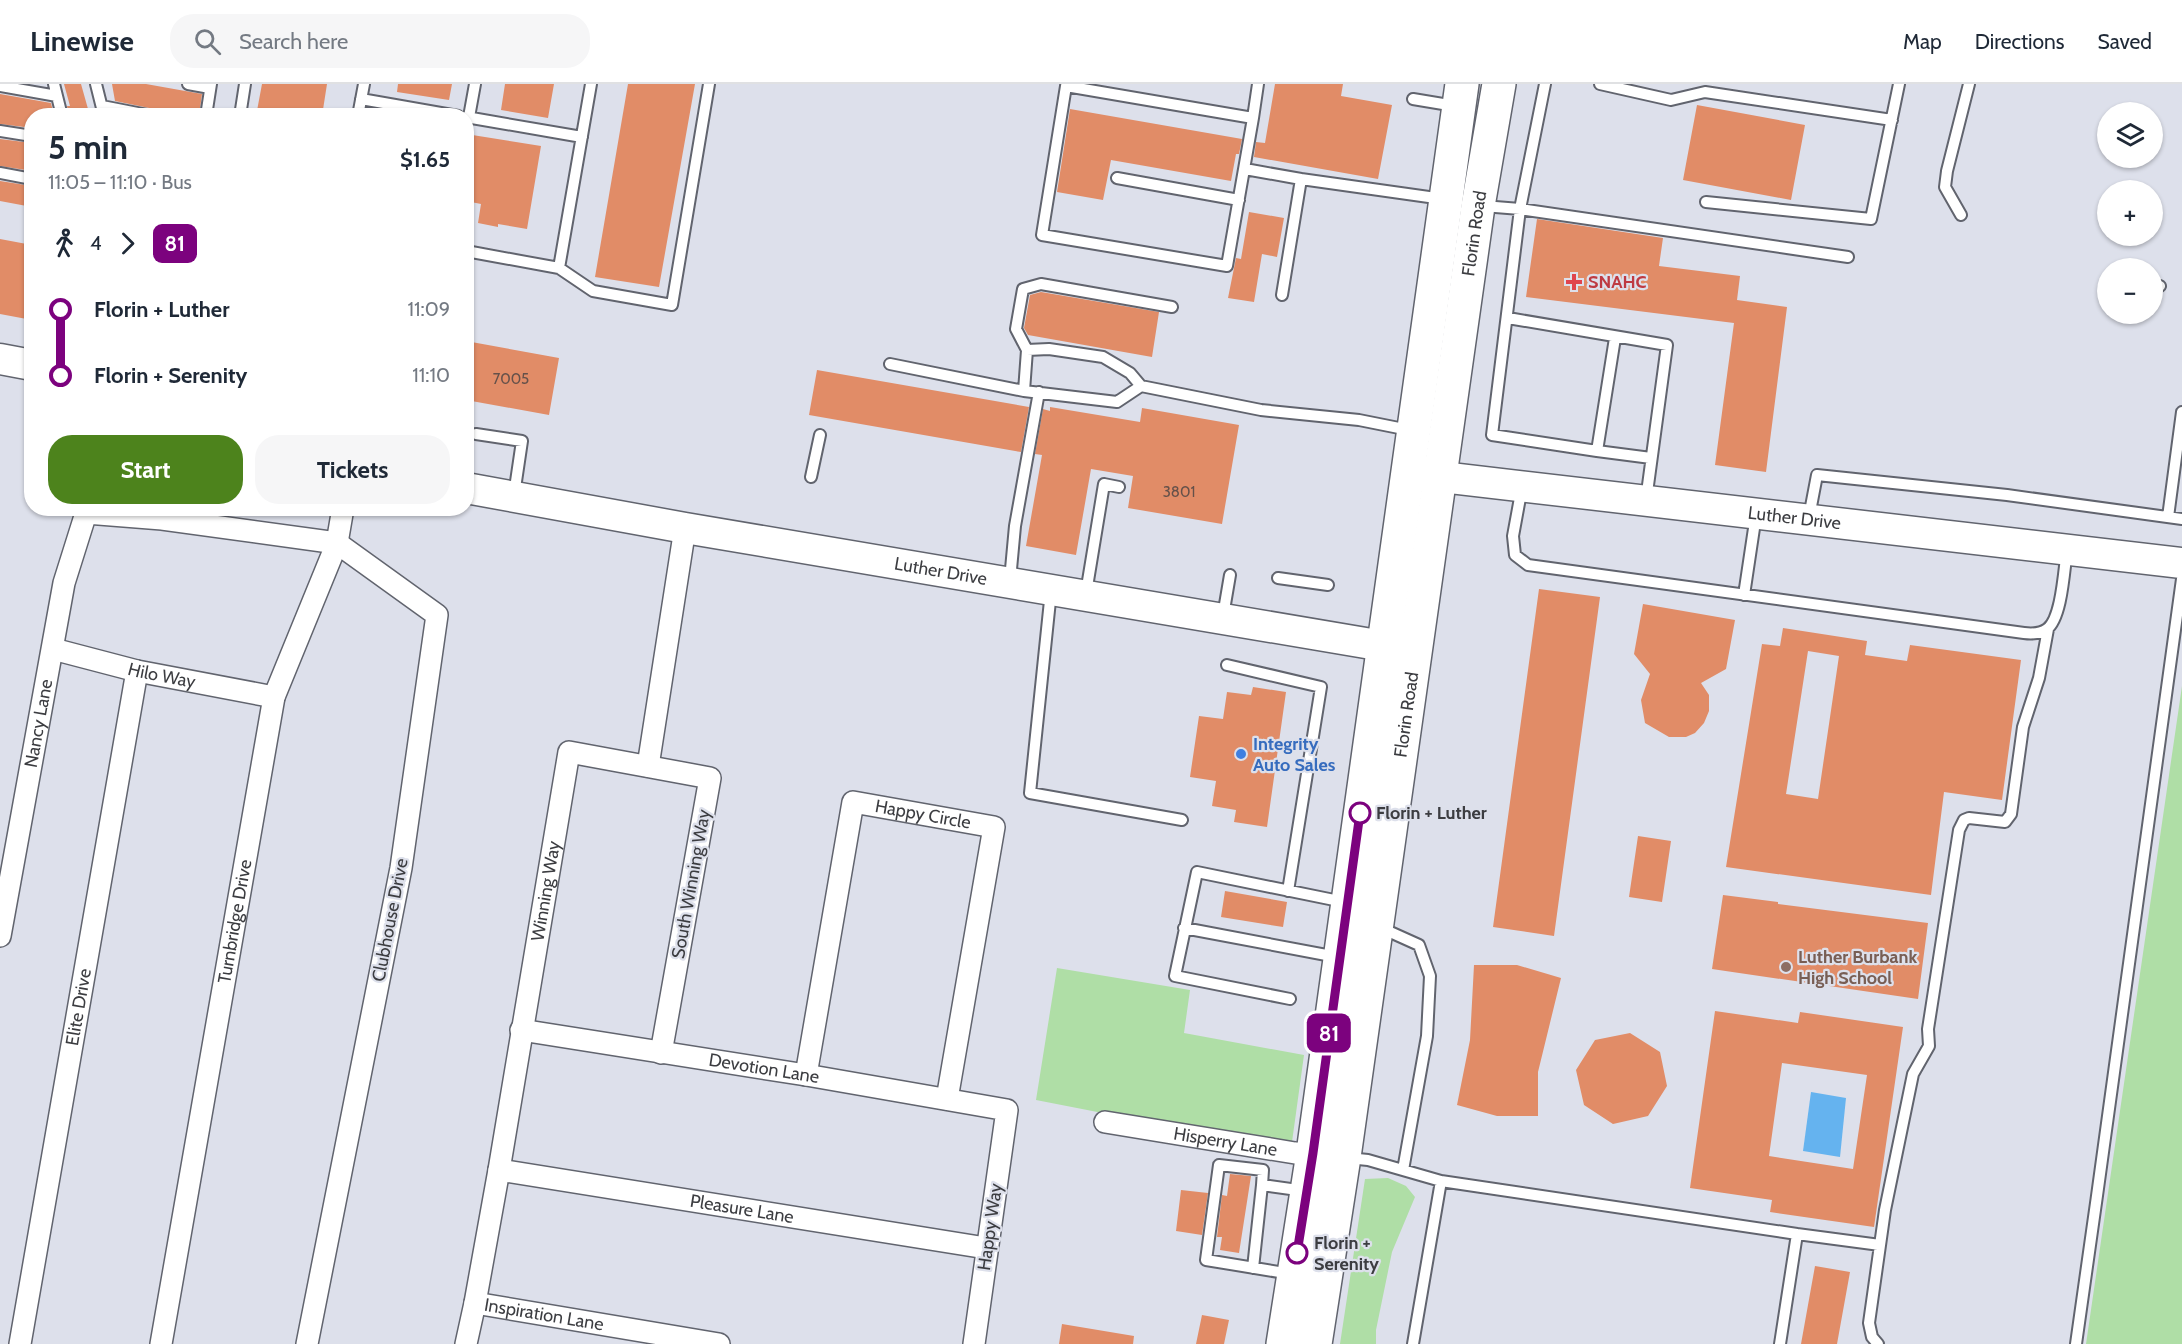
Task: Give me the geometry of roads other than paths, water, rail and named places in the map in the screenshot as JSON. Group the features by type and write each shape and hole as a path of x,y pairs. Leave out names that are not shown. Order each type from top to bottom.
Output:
{"main road":[{"name":"Florin Road","path":"1283,1344 1307,1191 1329,1155 1377,926 1478,206 1499,84"},
{"name":"Florin Road","path":"1315,1344 1340,958 1460,95"}],"street":[{"path":"0,359 24,363"},
{"name":"Luther Drive","path":"1407,474 2182,563"},
{"name":"Luther Drive","path":"474,490 685,528 1416,651"},
{"name":"Nancy Lane","path":"0,936 64,583 85,516"},
{"name":"Nancy Lane","path":"124,516 162,519 337,543"},
{"name":"Turnbridge Drive","path":"162,1344 274,697 337,543 342,516"},
{"path":"648,766 685,528"},
{"name":"Clubhouse Drive","path":"307,1344 401,868 437,615 337,543"},
{"name":"Hilo Way","path":"52,649 137,671 274,697"},
{"name":"Elite Drive","path":"20,1344 137,671"},
{"name":"Winning Way","path":"466,1344 499,1170 569,752 648,766"},
{"name":"South Winning Way","path":"648,766 710,778 661,1053"},
{"name":"Happy Circle","path":"806,1075 853,802 994,827 946,1099"},
{"name":"Devotion Lane","path":"521,1030 806,1075 1007,1110"},
{"name":"Happy Way","path":"974,1344 1007,1110"},
{"name":"Hisperry Lane","path":"1105,1122 1295,1153 1329,1155"},
{"name":"Pleasure Lane","path":"499,1170 986,1248"},
{"name":"Inspiration Lane","path":"475,1303 719,1344"}],"lane":[{"path":"54,84 60,108"},
{"path":"96,84 102,108"},
{"path":"188,84 211,86 207,108"},
{"path":"242,108 246,84"},
{"path":"359,108 364,84"},
{"path":"468,108 476,84"},
{"path":"559,268 591,84"},
{"path":"474,252 559,268 593,291 672,305 709,84"},
{"path":"1253,118 1066,85 1042,235 1227,266 1245,169 1253,118 1258,84"},
{"path":"1545,84 1520,209 1492,435 1651,458"},
{"path":"1600,84 1671,99 1705,92 1892,120"},
{"path":"1706,202 1871,219 1899,84"},
{"path":"1961,215 1945,187 1969,84"},
{"path":"0,86 57,96"},
{"path":"1413,99 1460,95"},
{"path":"361,99 413,108"},
{"path":"474,119 582,137"},
{"path":"0,130 24,134"},
{"path":"1245,169 1444,200"},
{"path":"0,173 24,177"},
{"path":"1118,178 1239,200"},
{"path":"1282,295 1301,179"},
{"path":"1478,206 1520,209 1848,257"},
{"path":"1024,391 1027,350 1016,329 1023,289 1041,284 1172,307"},
{"path":"1508,318 1615,338 1667,345 1646,502"},
{"path":"1597,451 1615,338"},
{"path":"1027,350 1048,349 1103,357 1130,373 1141,386 1261,410 1359,420 1413,430"},
{"path":"890,364 1024,391 1117,402 1141,386"},
{"path":"1009,583 1015,526 1039,392"},
{"path":"2169,517 2182,412"},
{"path":"476,434 522,441 513,498"},
{"path":"811,477 820,435"},
{"path":"1808,521 1817,475 2007,495 2182,519"},
{"path":"1085,596 1104,484 1119,487"},
{"path":"1522,487 1513,536 1515,555 1528,565 2024,633 2036,634 2048,629"},
{"path":"1744,595 1756,515"},
{"path":"1878,1344 1872,1337 1869,1323 1885,1210 1913,1074 1929,1046 1929,1029 1959,830 1964,820 1969,818 2005,822 2011,814 2023,727 2039,678 2048,629 2056,618 2067,550"},
{"path":"1223,619 1230,575"},
{"path":"1278,578 1328,585"},
{"path":"2076,1344 2182,579"},
{"path":"1052,590 1030,793 1182,820"},
{"path":"1227,665 1321,687 1288,891"},
{"path":"1290,999 1175,976 1197,872 1347,903"},
{"path":"1377,926 1419,945 1430,976 1427,1036 1403,1170"},
{"path":"1184,928 1340,958"},
{"path":"1329,1155 1368,1160 1441,1181 1880,1245"},
{"path":"1252,1268 1263,1170 1219,1165 1206,1260 1252,1268 1294,1274"},
{"path":"1413,1344 1441,1181"},
{"path":"1262,1185 1307,1191"},
{"path":"1780,1344 1797,1234"}],"water":[{"path":"1811,1092 1846,1098 1840,1157 1803,1151"}],"place":[{"name":"SNAHC","path":"1574,282"},
{"name":"Integrity Auto Sales","path":"1241,754"},
{"name":"Florin + Luther","path":"1360,813"},
{"name":"Luther Burbank High School","path":"1786,967"},
{"name":"Florin + Serenity","path":"1297,1253"}]}
